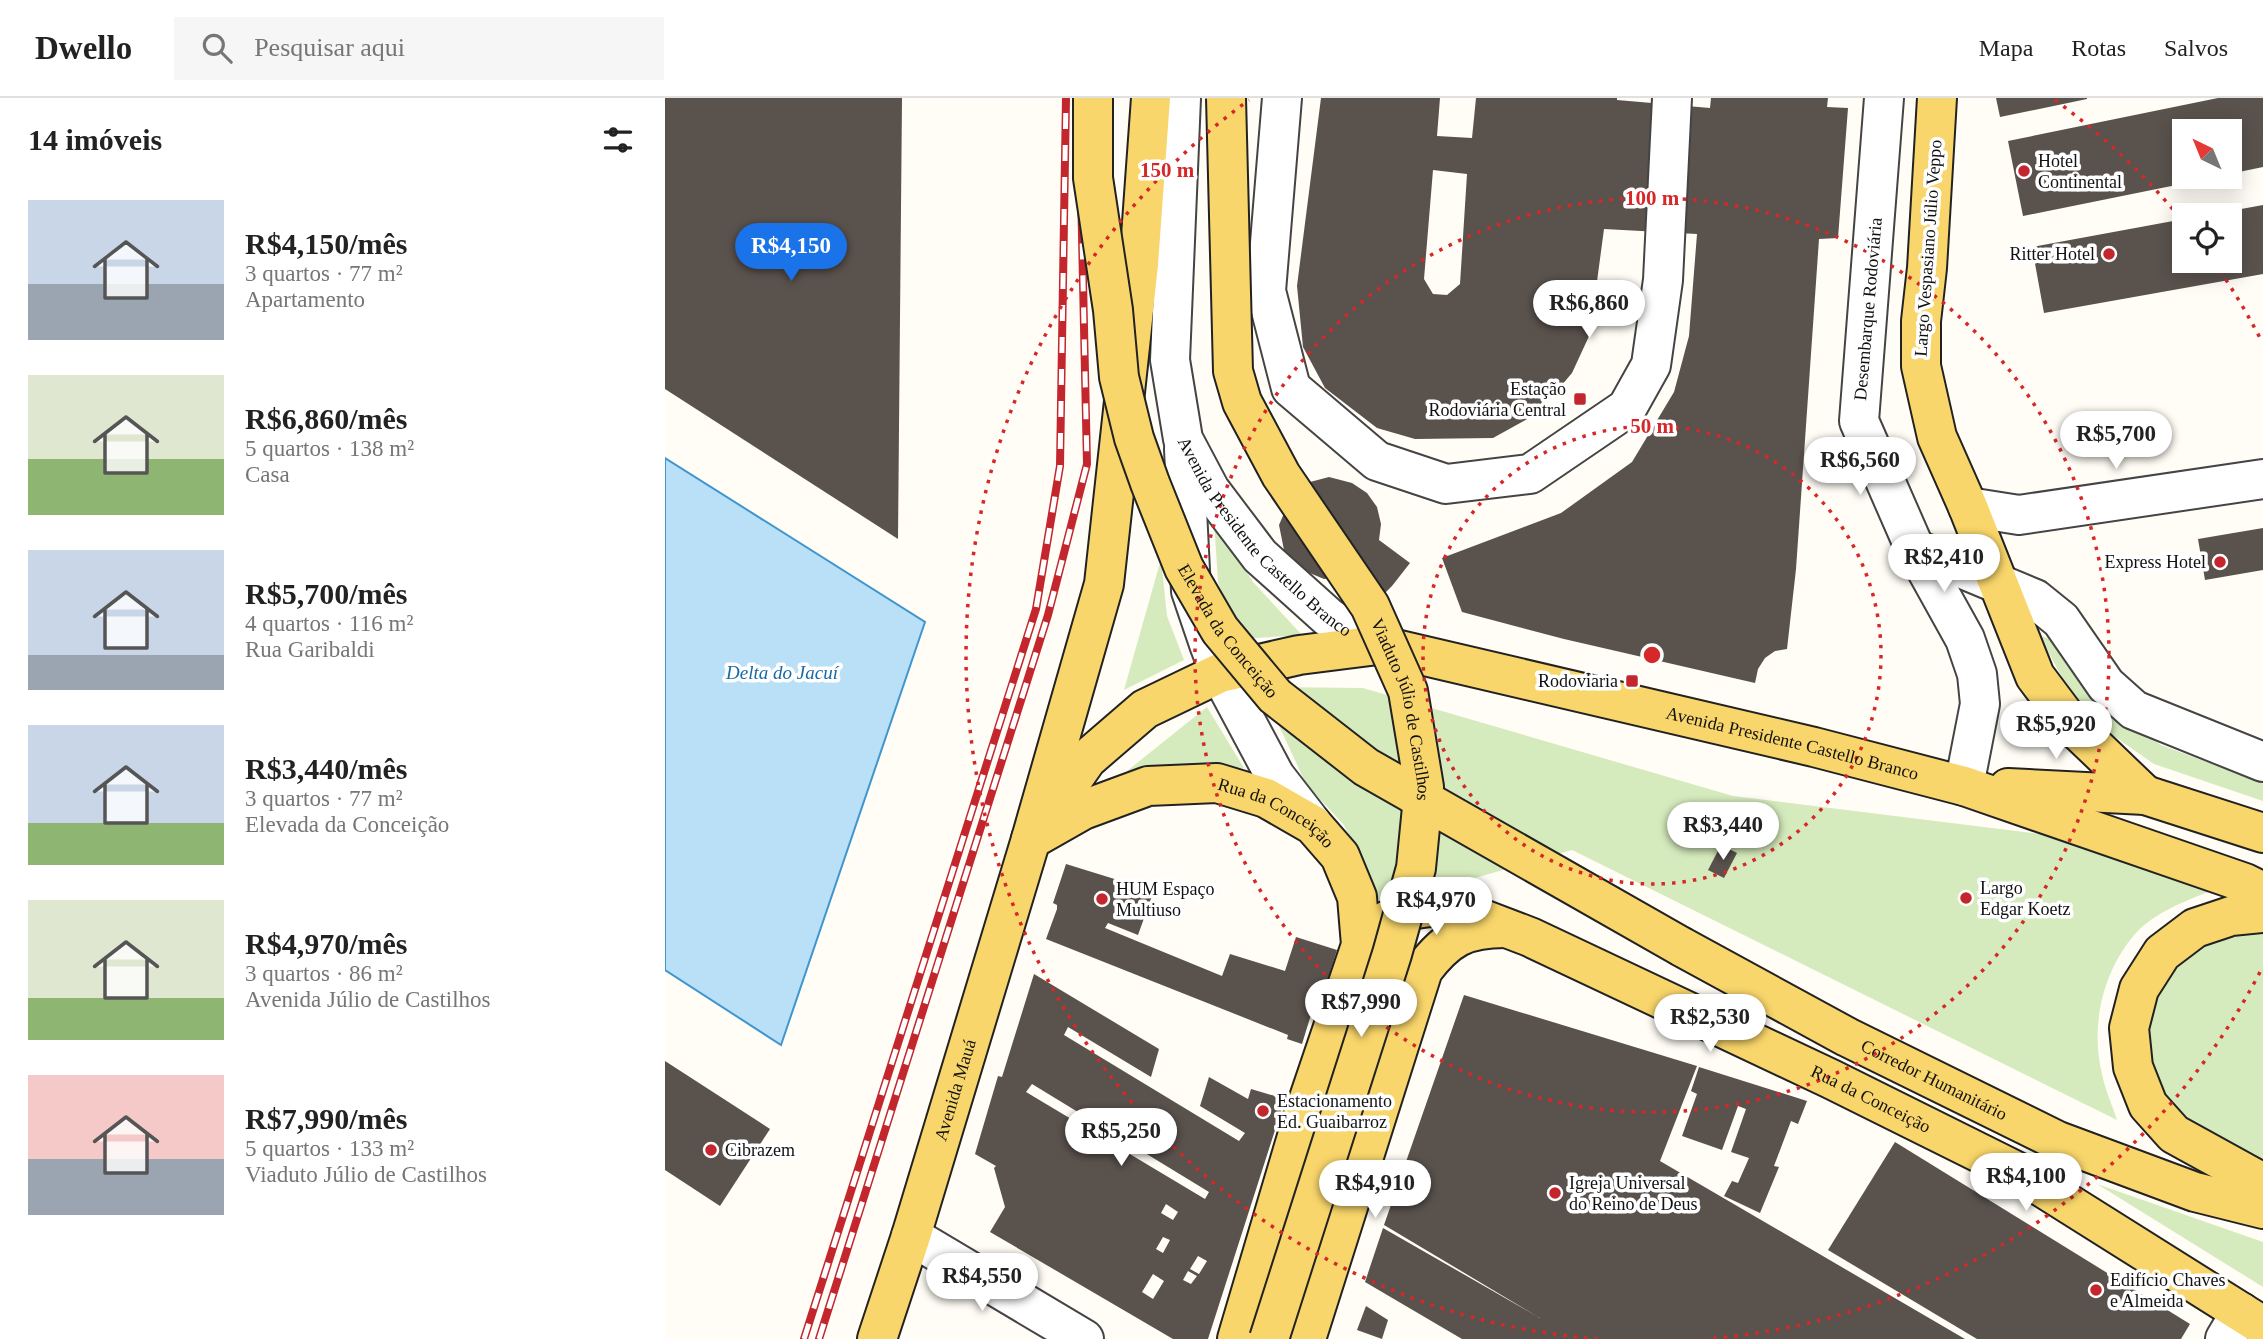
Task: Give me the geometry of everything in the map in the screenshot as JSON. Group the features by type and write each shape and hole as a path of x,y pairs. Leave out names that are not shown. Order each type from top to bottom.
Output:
{"main road":[{"name":"Elevada da Conceição","path":"1093,98 1093,178 1113,310 1119,377 1134,438 1150,483 1184,568 1220,630 1275,695 1366,767 1682,947"},
{"name":"Avenida Mauá","path":"877,1339 911,1236 1031,839 1104,584 1139,264 1151,98"},
{"name":"Viaduto Júlio de Castilhos","path":"1226,98 1233,371 1242,402 1280,475 1370,606 1408,691 1424,787 1416,869 1269,1339"},
{"name":"Largo Vespasiano Júlio Veppo","path":"1937,98 1927,268 1921,321 1921,366 1937,437 2035,676 2071,724 2145,795"},
{"path":"1031,839 1087,759 1145,709 1220,673 1299,655 1378,645"},
{"name":"Avenida Presidente Castello Branco","path":"1378,645 1814,747 1964,786 2245,883 2263,892"},
{"name":"Rua da Conceição","path":"1031,839 1083,810 1148,786 1217,783 1266,798 1313,825 1340,856 1357,897 1361,945"},
{"name":"Avenida Presidente Castello Branco","path":"1964,786 2145,795"},
{"path":"2145,795 2263,833"},
{"name":"Rua da Conceição","path":"1361,945 1386,921 1409,910 1430,907 1454,908 1507,928 1614,975 2018,1172 2243,1326"},
{"path":"2263,913 2231,916 2195,928 2162,953 2139,989 2129,1028 2133,1067 2148,1105 2174,1134 2263,1183"},
{"path":"1306,1339 1423,970 1438,950 1457,936 1482,928 1507,928"},
{"path":"1237,1339 1304,1113 1361,945"},
{"name":"Corredor Humanitário","path":"1682,947 1847,1037 2059,1141 2195,1192 2263,1209"}],"street":[{"name":"Avenida Presidente Castello Branco","path":"1181,98 1170,360 1183,439 1210,490 1260,556 1328,617 1346,630 1378,645"},
{"path":"1282,98 1266,291 1291,388 1377,461 1446,484 1530,474 1627,408 1651,365 1663,280 1672,98"},
{"name":"Desembarque Rodoviária","path":"1884,98 1859,421 1915,549 1965,639 1977,674 1980,704 1964,786"},
{"path":"1183,439 1191,591 1220,673 1275,776 1313,825"},
{"path":"1968,508 2019,515 2263,479"},
{"path":"1915,549 1998,586 2035,599 2061,620 2106,685 2134,710 2263,762"},
{"path":"911,1236 1084,1339"}],"green space":[{"path":"1214,520 1253,582 1302,635 1239,639 1218,582"},
{"path":"1161,559 1167,616 1184,660 1124,690"},
{"path":"2040,636 2059,641 2098,699 2161,745 2263,783 2263,801 2154,764 2081,713"},
{"name":"Largo Edgar Koetz","path":"1261,687 1363,688 1733,796 2041,834 2211,891 2171,908 2143,926 2125,948 2108,981 2099,1018 2099,1055 2105,1085 2117,1120 1572,850 1382,905 1344,825 1306,784"},
{"path":"1207,707 1244,768 1127,771"},
{"path":"2263,929 2263,1163 2223,1151 2159,1098 2147,1061 2145,1027 2155,991 2175,961 2203,940"},
{"path":"2097,1184 2263,1242 2263,1287"}],"water":[{"name":"Delta do Jacuí","path":"665,458 925,622 781,1045 665,970"}],"building":[{"path":"665,98 902,98 898,539 665,389"},
{"name":"Estação Rodoviária Central","path":"1321,98 1440,98 1437,136 1472,138 1476,98 1617,98 1710,108 1711,98 1828,98 1827,107 1848,108 1838,238 1819,239 1796,569 1787,649 1775,651 1765,658 1758,669 1755,683 1564,639 1462,612 1442,558 1561,513 1632,462 1674,392 1689,336 1697,234 1604,229 1590,334 1572,373 1538,413 1493,438 1415,439 1377,428 1325,388 1303,347 1297,286","holes":["1433,170 1467,174 1460,284 1447,295 1433,294 1424,279"]},
{"path":"1996,98 2087,98 2087,99 2000,117"},
{"path":"2218,98 2263,98 2263,167 2242,171 2242,119 2172,119 2172,186 2023,216 2008,141"},
{"name":"Ritter Hotel","path":"2263,205 2263,274 2044,313 2032,247 2172,221 2172,273 2242,273 2242,209"},
{"path":"1301,474 1310,482 1329,477 1352,483 1367,493 1377,507 1381,524 1379,540 1410,563 1375,603 1348,576 1324,579 1305,571 1284,550 1279,525"},
{"path":"2263,528 2263,570 2205,580 2198,539"},
{"path":"1721,845 1737,853 1724,878 1708,870"},
{"path":"1066,864 1121,881 1119,885 1152,896 1138,935 1108,923 1105,928 1222,976 1230,954 1285,971 1296,937 1337,950 1319,1007 1314,1005 1302,1044 1287,1039 1288,1035 1046,939 1057,909 1057,905 1053,903"},
{"path":"1034,974 1159,1049 1151,1077 1068,1027 1064,1035 1239,1141 1245,1133 1200,1106 1209,1077 1248,1099 1251,1089 1285,1099 1208,1339 1173,1339 990,1232 1005,1207 994,1168 996,1166 975,1154 998,1076 1002,1077","holes":["1032,1084 1209,1192 1205,1199 1026,1092","1166,1204 1178,1212 1173,1220 1161,1213","1163,1237 1170,1240 1163,1253 1156,1249","1198,1256 1207,1261 1199,1274 1190,1269","1188,1271 1197,1276 1191,1284 1183,1280","1153,1274 1164,1281 1153,1299 1142,1292"]},
{"name":"Igreja Universal do Reino de Deus","path":"1464,995 1697,1066 1660,1161 1965,1339 1462,1339 1365,1282 1383,1228 1540,1318 1384,1225"},
{"name":"Cibrazem","path":"665,1061 770,1129 720,1206 665,1170"},
{"path":"1699,1067 1807,1101 1798,1124 1791,1121 1774,1166 1779,1167 1760,1213 1724,1196 1732,1181 1738,1183 1749,1158 1731,1152 1746,1109 1738,1106 1722,1150 1682,1136 1697,1094 1691,1091"},
{"path":"1895,1142 2190,1324 2181,1339 1977,1339 1828,1250"},
{"path":"1366,1306 1388,1320 1382,1339 1357,1330"}],"railway":[{"path":"804,1339 1036,609 1060,466 1066,98"},
{"path":"819,1339 1048,615 1087,464 1079,98"}],"place":[{"name":"Hotel Continental","path":"2024,171"},
{"name":"Ritter Hotel","path":"2109,254"},
{"name":"Estação Rodoviária Central","path":"1580,399"},
{"name":"Express Hotel","path":"2220,562"},
{"name":"Rodoviaria","path":"1632,681"},
{"name":"Largo Edgar Koetz","path":"1966,898"},
{"name":"HUM Espaço Multiuso","path":"1102,899"},
{"name":"Estacionamento Ed. Guaibarroz","path":"1263,1111"},
{"name":"Cibrazem","path":"711,1150"},
{"name":"Igreja Universal do Reino de Deus","path":"1555,1193"},
{"name":"Edifício Chaves e Almeida","path":"2096,1290"}]}
